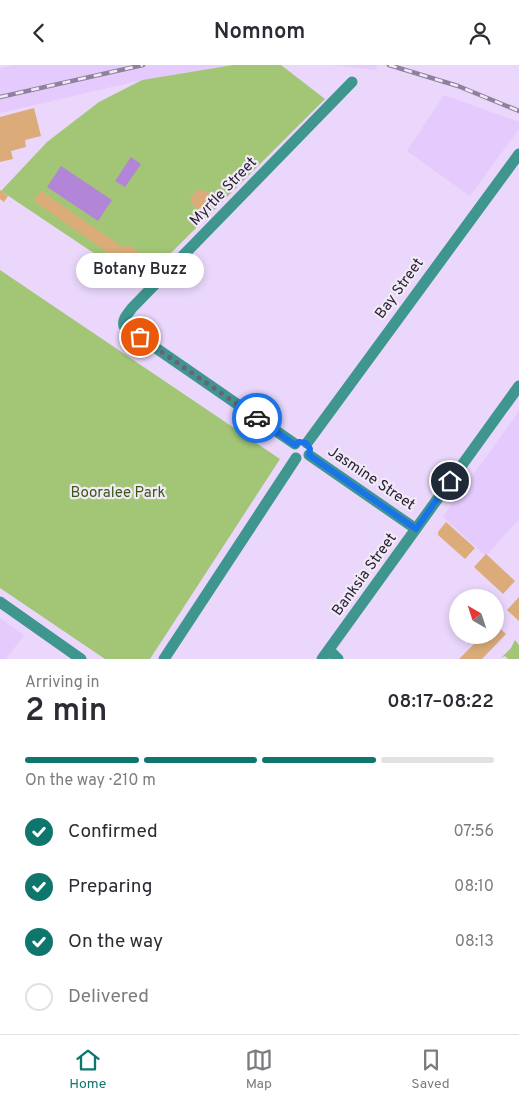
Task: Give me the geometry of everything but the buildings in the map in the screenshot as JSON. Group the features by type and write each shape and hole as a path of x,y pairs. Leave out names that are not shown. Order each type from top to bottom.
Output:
{"street":[{"name":"Myrtle Street","path":"295,445 124,326 124,319 132,308 352,82"},
{"name":"Bay Street","path":"308,449 519,154"},
{"name":"Banksia Street","path":"325,654 519,386"},
{"path":"300,442 308,449 303,459 296,458 292,451 295,445 300,442"},
{"name":"Jasmine Street","path":"308,449 416,529"},
{"path":"164,659 296,458"},
{"path":"0,602 81,659"},
{"path":"325,654 338,659"}],"shaded area":[{"path":"14,65 233,65 142,80 0,113 0,68"},
{"path":"332,65 377,65 376,70"},
{"path":"444,95 519,122 519,129 470,196 407,151"},
{"path":"131,157 141,164 125,187 115,181"},
{"path":"61,166 112,200 98,221 47,187"},
{"path":"519,411 519,519 486,556 443,517"},
{"path":"0,618 24,635 6,659 0,659"}],"green space":[{"path":"233,65 281,65 325,99 140,284 1,191 47,142 99,102 142,80"},
{"name":"Booralee Park","path":"0,270 280,459 150,659 105,659 0,588"},
{"path":"515,640 519,645 519,659 508,659 505,656 501,658 511,648"}],"railway":[{"path":"0,97 143,65"},
{"path":"389,65 458,86 519,111"}],"way so far":[{"path":"140,337 257,418"}],"place":[{"name":"Botany Buzz","path":"140,337"}],"route":[{"path":"257,418 295,445 299,442 306,443 310,449 309,455 416,529 450,481"}]}
